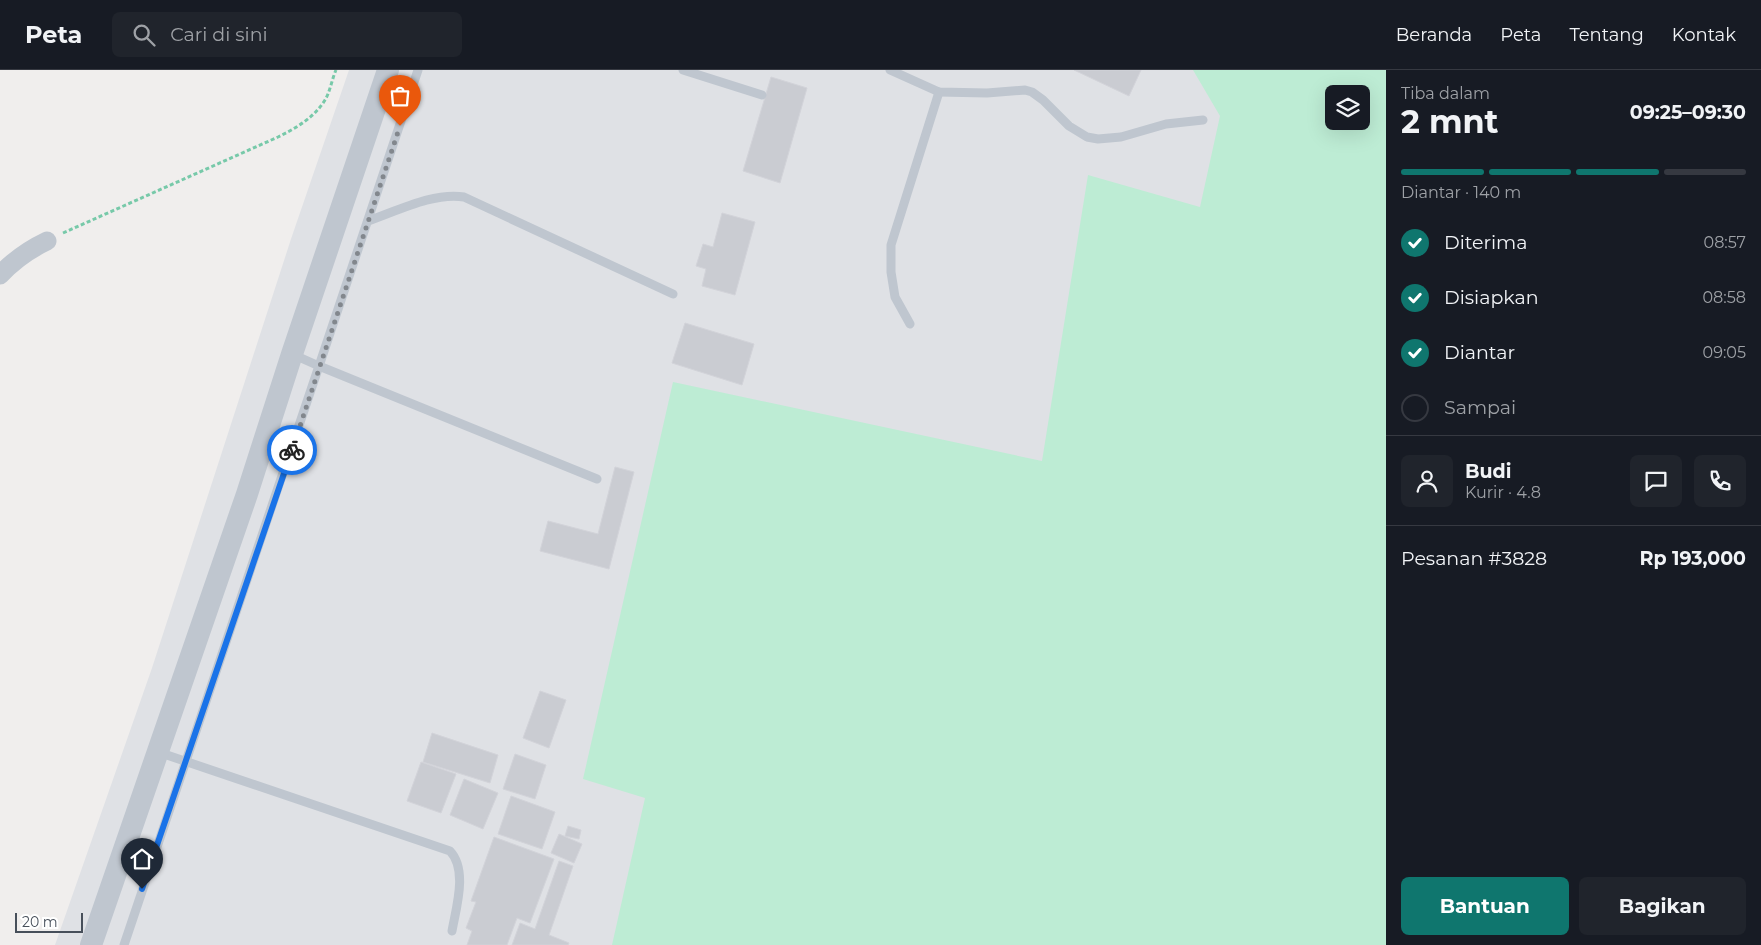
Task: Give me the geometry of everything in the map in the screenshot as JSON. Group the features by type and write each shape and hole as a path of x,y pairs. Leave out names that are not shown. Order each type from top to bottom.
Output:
{"street":[{"path":"91,945 247,494 388,70"},
{"path":"0,275 17,258 47,241"}],"lane":[{"path":"124,945 418,70"},
{"path":"682,70 762,95"},
{"path":"890,70 939,92 987,93 1025,90 1032,92 1043,100 1069,126 1087,137 1098,139 1121,137 1166,124 1203,120"},
{"path":"910,324 895,297 890,272 891,245 939,92"},
{"path":"368,220 435,198 452,195 464,197 673,294"},
{"path":"292,354 597,479"},
{"path":"157,752 450,851 459,866 460,880 452,931"}],"path":[{"path":"47,241 278,137 300,125 326,99 336,70"}],"shaded area":[{"path":"349,70 1386,70 1386,945 55,945 152,668 291,239"}],"green space":[{"path":"1193,70 1386,70 1386,945 612,945 645,798 583,779 673,382 1042,461 1088,175 1200,207 1220,116"}],"building":[{"path":"1074,70 1141,70 1129,96"},
{"path":"771,77 807,88 780,183 743,171"},
{"path":"722,213 755,222 735,295 702,286 706,269 696,266 703,244 713,247"},
{"path":"685,323 754,344 742,385 672,363"},
{"path":"615,467 634,472 609,569 540,551 548,521 598,534"},
{"path":"540,691 566,700 549,748 523,738"},
{"path":"432,733 498,755 490,783 423,762"},
{"path":"515,754 546,765 535,799 503,789"},
{"path":"421,762 456,774 441,813 407,801"},
{"path":"464,779 498,793 483,829 450,815"},
{"path":"511,796 555,812 542,849 498,834"},
{"path":"568,826 581,830 579,839 565,836"},
{"path":"559,834 582,844 574,863 551,853"},
{"path":"494,837 554,859 530,923 517,918 507,945 467,945 472,931 466,928 476,902 471,901"},
{"path":"559,861 573,866 549,935 569,943 568,945 512,945 520,923 535,929"}],"way so far":[{"path":"292,450 400,126"}],"route":[{"path":"142,889 292,450"}]}
